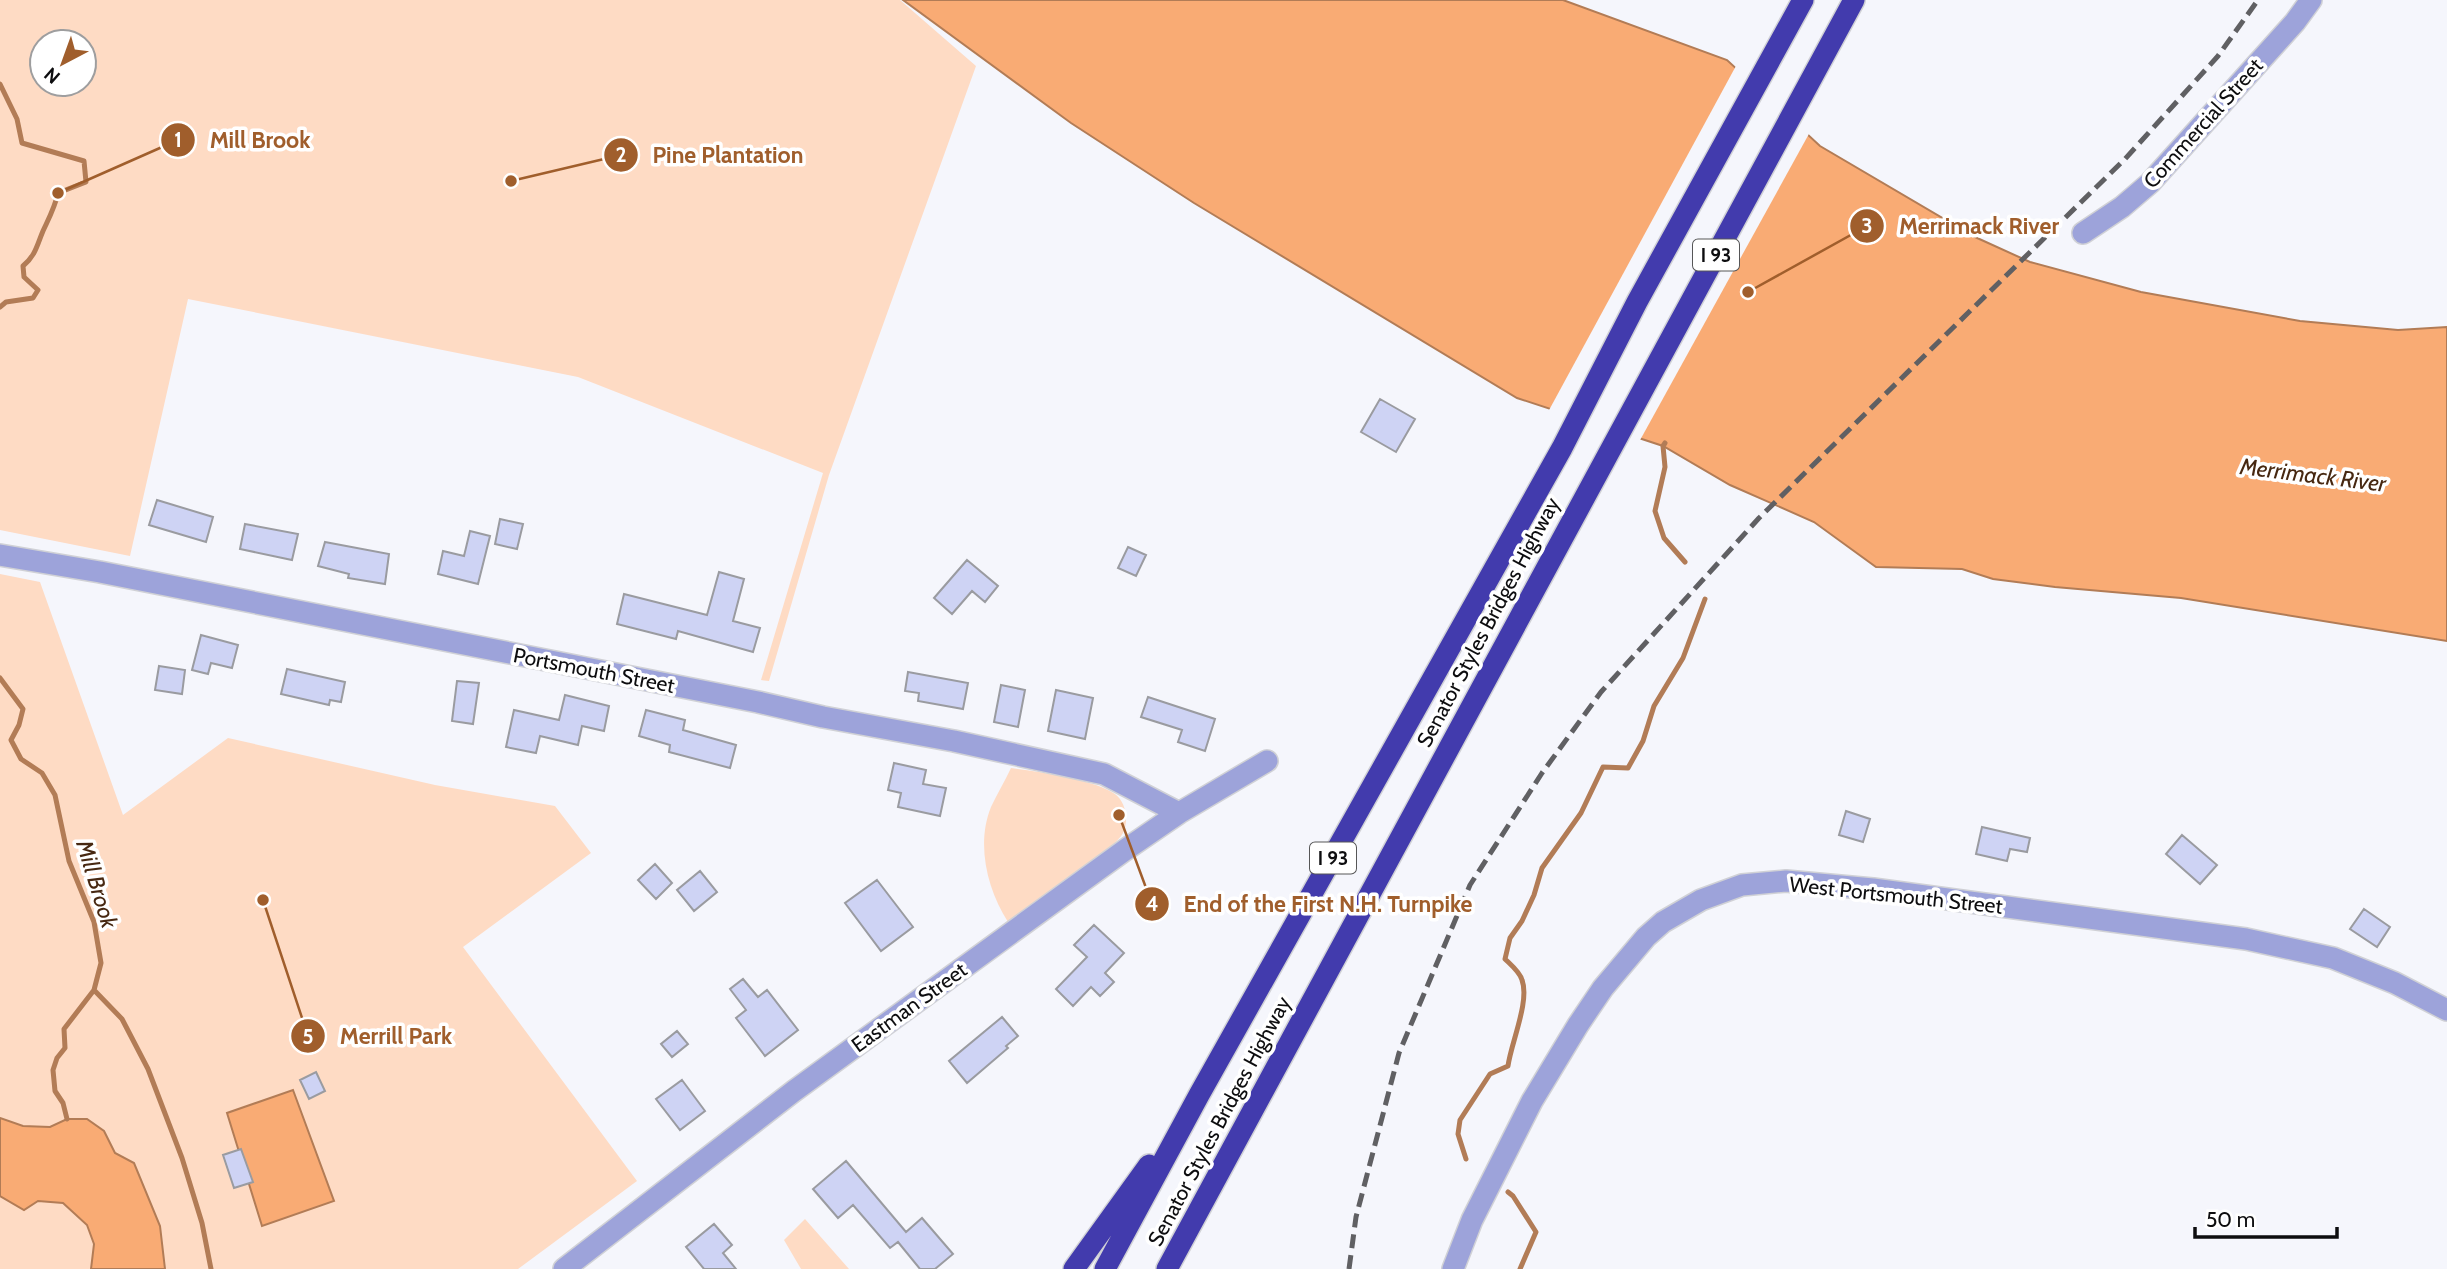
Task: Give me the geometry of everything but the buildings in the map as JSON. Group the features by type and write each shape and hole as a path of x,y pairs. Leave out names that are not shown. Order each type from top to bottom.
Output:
{"highway":[{"name":"I 93","path":"1105,1269 1199,1095 1562,448 1637,302 1803,0"},
{"name":"Senator Styles Bridges Highway","path":"1167,1269 1854,0"},
{"path":"1074,1269 1199,1095"}],"street":[{"name":"Commercial Street","path":"2082,233 2122,207 2150,183 2295,22 2311,0"},
{"name":"Portsmouth Street","path":"0,555 744,699 1079,768 1104,774 1179,813"},
{"name":"Eastman Street","path":"564,1269 802,1085 1179,813 1267,761"},
{"name":"West Portsmouth Street","path":"1453,1269 1472,1220 1532,1101 1577,1025 1603,988 1646,937 1663,922 1701,900 1742,885 1786,881 1873,889 2246,939 2333,958 2395,983 2447,1010"}],"shaded area":[{"path":"0,0 900,0 976,66 829,475 769,681 761,680 823,473 578,377 188,299 130,556 0,530"},
{"path":"0,574 40,582 123,815 228,738 435,785 555,806 591,853 463,947 637,1181 518,1269 0,1269"},
{"path":"1011,768 1095,784 1119,797 1126,817 1123,833 1104,852 1008,922 989,881 984,836 991,807"},
{"path":"805,1219 849,1269 801,1269 784,1240"}],"water":[{"path":"903,0 1563,0 1727,60 1820,146 1975,237 2030,262 2141,292 2300,321 2398,330 2447,327 2447,641 2181,598 1993,579 1962,569 1876,567 1814,522 1730,485 1663,446 1517,398 1194,203 1071,123"},
{"path":"293,1090 334,1201 262,1226 227,1113"},
{"path":"0,1118 23,1126 50,1127 67,1119 87,1119 104,1131 115,1153 134,1163 160,1226 165,1269 91,1269 94,1244 87,1225 63,1203 38,1201 24,1210 0,1196"}],"pier":[{"path":"1737,64 1810,132 1639,442 1548,412"}],"waterway":[{"name":"Mill Brook","path":"0,84 17,119 22,143 84,161 86,182 58,193 36,250 23,266 24,277 38,290 33,298 6,302 0,307"},
{"path":"1665,443 1665,467 1655,511 1664,538 1685,562"},
{"path":"1466,1159 1458,1134 1460,1120 1490,1074 1508,1066 1522,1010 1522,980 1505,959 1510,938 1522,921 1534,895 1542,868 1581,813 1603,767 1628,768 1643,741 1654,706 1683,658 1705,599"},
{"name":"Mill Brook","path":"0,678 23,709 11,740 21,759 42,773 55,795 69,861 94,922 101,963 94,990 122,1019 148,1069 182,1158 202,1223 211,1269"},
{"path":"67,1119 63,1103 55,1091 53,1070 57,1058 65,1048 64,1029 94,990"},
{"path":"1508,1192 1536,1232 1520,1269"}],"railway":[{"path":"1349,1269 1356,1217 1399,1053 1470,885 1542,773 1601,692 1759,518 2125,159 2218,56 2258,0"}],"place":[{"name":"Pine Plantation","path":"511,181"},
{"name":"Mill Brook","path":"58,193"},
{"name":"Merrimack River","path":"1748,292"},
{"name":"End of the First N.H. Turnpike","path":"1119,815"},
{"name":"Merrill Park","path":"263,900"}]}
